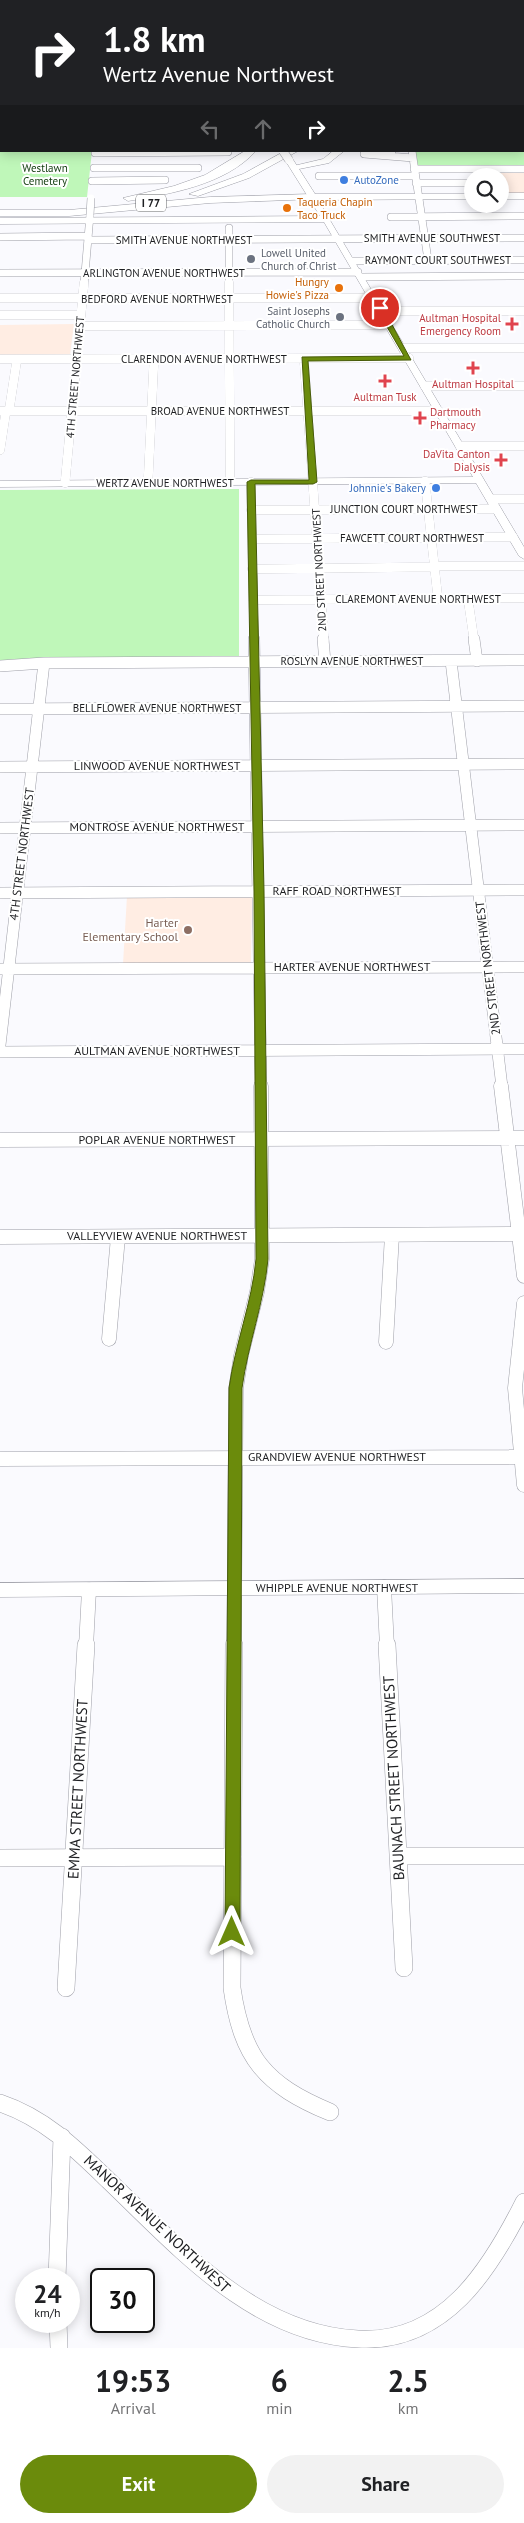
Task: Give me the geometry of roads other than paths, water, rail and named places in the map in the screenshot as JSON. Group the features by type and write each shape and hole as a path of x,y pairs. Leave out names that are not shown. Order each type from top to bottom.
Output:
{"highway":[{"path":"38,207 121,199 179,188 222,172 250,152"},
{"name":"I 77","path":"0,206 38,207 105,204 175,192 232,175 276,152"},
{"path":"292,160 326,161 338,152"},
{"name":"I 77","path":"0,212 88,210 168,200 236,180 292,160"},
{"path":"0,212 76,213 210,200 313,197"}],"main road":[{"path":"292,160 524,556"},
{"path":"313,197 464,196"},
{"path":"509,196 524,196"},
{"path":"0,221 90,217 327,219"},
{"name":"WERTZ AVENUE NORTHWEST","path":"0,484 480,480"},
{"name":"WHIPPLE AVENUE NORTHWEST","path":"0,1590 524,1586"}],"street":[{"path":"41,0 109,0"},
{"path":"95,152 225,152"},
{"name":"4TH STREET NORTHWEST","path":"65,483 95,152"},
{"path":"383,152 364,154 412,155 428,260"},
{"path":"94,168 198,168"},
{"path":"319,176 415,176 524,168"},
{"path":"415,176 464,182"},
{"path":"92,180 165,180"},
{"path":"391,217 524,216"},
{"path":"228,228 230,482"},
{"name":"SMITH AVENUE NORTHWEST","path":"0,237 229,240 339,239"},
{"name":"SMITH AVENUE SOUTHWEST","path":"339,239 524,238"},
{"name":"RAYMONT COURT SOUTHWEST","path":"352,261 524,260"},
{"name":"ARLINGTON AVENUE NORTHWEST","path":"0,274 229,272 524,276"},
{"name":"BEDFORD AVENUE NORTHWEST","path":"0,298 374,298"},
{"path":"382,311 524,311"},
{"path":"0,315 81,315"},
{"path":"80,326 389,325"},
{"path":"403,348 524,348"},
{"name":"CLARENDON AVENUE NORTHWEST","path":"0,359 409,358"},
{"path":"0,450 5,411 17,359"},
{"path":"148,483 154,359"},
{"name":"2ND STREET NORTHWEST","path":"304,359 318,538 325,662"},
{"path":"425,386 524,386"},
{"name":"BROAD AVENUE NORTHWEST","path":"5,411 439,411"},
{"path":"460,446 524,446"},
{"path":"425,481 438,599"},
{"path":"251,482 259,891 261,1236 259,1292 237,1373 232,1988 236,2017 242,2038 253,2058 271,2080 300,2099 330,2112"},
{"name":"JUNCTION COURT NORTHWEST","path":"251,510 428,509 494,504 524,499"},
{"name":"FAWCETT COURT NORTHWEST","path":"252,539 513,537"},
{"path":"252,569 524,566"},
{"name":"CLAREMONT AVENUE NORTHWEST","path":"253,600 524,598"},
{"path":"468,599 477,661"},
{"name":"ROSLYN AVENUE NORTHWEST","path":"0,666 44,663 524,660"},
{"name":"2ND STREET NORTHWEST","path":"451,661 508,1138 522,1234 524,1276"},
{"name":"4TH STREET NORTHWEST","path":"0,1045 4,969 13,929 44,663"},
{"name":"BELLFLOWER AVENUE NORTHWEST","path":"0,709 524,706"},
{"name":"LINWOOD AVENUE NORTHWEST","path":"0,767 524,764"},
{"name":"MONTROSE AVENUE NORTHWEST","path":"0,828 524,825"},
{"name":"RAFF ROAD NORTHWEST","path":"0,893 524,890"},
{"path":"0,930 13,929"},
{"name":"HARTER AVENUE NORTHWEST","path":"4,969 524,967"},
{"name":"AULTMAN AVENUE NORTHWEST","path":"0,1052 524,1049"},
{"name":"POPLAR AVENUE NORTHWEST","path":"0,1140 524,1138"},
{"name":"VALLEYVIEW AVENUE NORTHWEST","path":"0,1237 522,1234"},
{"path":"386,1342 392,1235"},
{"path":"109,1339 118,1237"},
{"path":"524,1303 516,1364 515,1388 524,1485"},
{"name":"GRANDVIEW AVENUE NORTHWEST","path":"0,1459 522,1457"},
{"name":"BAUNACH STREET NORTHWEST","path":"384,1587 404,1968"},
{"name":"EMMA STREET NORTHWEST","path":"66,1988 89,1590"},
{"path":"399,1856 524,1856"},
{"path":"0,1858 233,1857"},
{"name":"MANOR AVENUE NORTHWEST","path":"0,2103 24,2111 39,2119 62,2138 191,2260 242,2301 274,2321 310,2334 338,2341 366,2342 403,2334 451,2309 465,2296 486,2270 509,2233 524,2202"},
{"path":"57,2268 62,2138"},
{"path":"59,2333 60,2348"}],"place":[{"name":"AutoZone","path":"344,180"},
{"name":"Taqueria Chapin Taco Truck","path":"287,208"},
{"name":"Lowell United Church of Christ","path":"251,259"},
{"name":"Hungry Howie's Pizza","path":"339,288"},
{"name":"Saint Josephs Catholic Church","path":"340,317"},
{"name":"Aultman Hospital Emergency Room","path":"512,324"},
{"name":"Aultman Hospital","path":"473,368"},
{"name":"Aultman Tusk","path":"385,381"},
{"name":"Dartmouth Pharmacy","path":"420,418"},
{"name":"DaVita Canton Dialysis","path":"501,460"},
{"name":"Johnnie's Bakery","path":"436,488"},
{"name":"Harter Elementary School","path":"188,930"}],"park label":[{"name":"Westlawn Cemetery","path":"45,174"}]}
